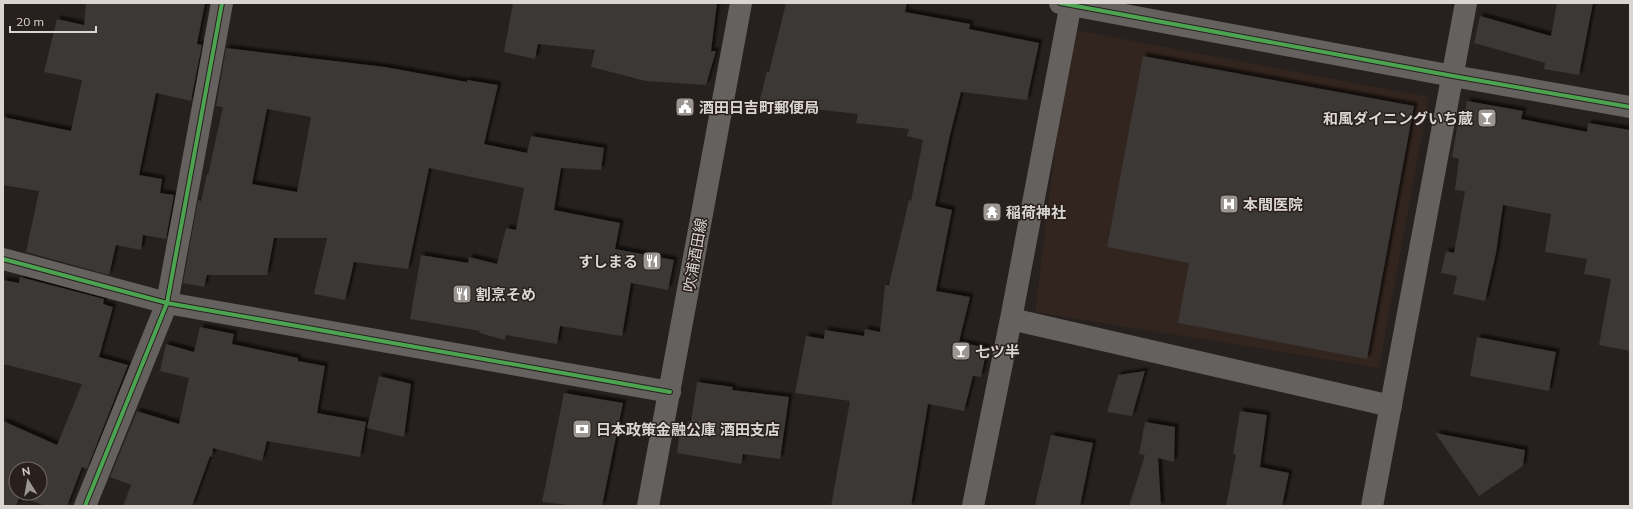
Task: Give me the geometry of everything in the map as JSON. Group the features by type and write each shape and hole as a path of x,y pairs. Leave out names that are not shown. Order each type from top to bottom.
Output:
{"street":[{"path":"85,506 167,303 222,3"},
{"name":"吹浦酒田線","path":"648,506 741,3"},
{"path":"1372,506 1466,3"},
{"path":"973,506 1011,319 1067,4 1452,76 1630,107"},
{"path":"3,259 167,303 670,392"},
{"path":"1011,319 1391,406"}],"shaded area":[{"name":"本間医院","path":"1070,29 1429,97 1379,368 1035,312"}],"building":[{"path":"86,3 205,3 197,44 202,45 191,101 156,93 139,175 162,179 160,193 174,195 166,239 143,235 141,250 116,245 109,275 26,252 39,191 3,185 3,117 71,131 82,80 44,72 57,19 84,25"},
{"path":"513,3 717,3 711,51 716,51 706,85 646,81 591,67 595,50 538,44 535,59 504,52"},
{"path":"786,3 907,3 905,12 970,24 969,29 1039,43 1027,100 961,92 935,206 952,210 936,291 970,297 959,342 987,348 981,377 973,376 964,411 928,404 911,506 831,506 850,401 795,393 806,336 824,339 825,330 864,336 865,329 880,332 885,285 889,285 909,200 911,201 923,140 907,136 909,129 856,123 858,114 759,103 767,71 769,72"},
{"path":"1557,3 1593,3 1579,75 1544,69 1545,63 1474,43 1480,16 1551,36"},
{"path":"226,48 385,67 467,82 467,80 498,85 484,144 527,153 531,136 604,148 601,170 561,168 554,210 620,223 615,249 674,260 668,290 631,283 622,336 560,326 557,344 506,335 505,340 479,333 480,331 410,319 421,255 468,263 469,257 497,264 506,228 516,230 524,188 429,168 408,269 354,262 345,300 314,294 327,238 274,238 267,275 207,275 204,287 183,283 198,200 201,201 207,174 208,175 223,107 216,106","holes":["267,109 311,117 297,192 252,184"]},
{"name":"本間医院","path":"1143,56 1414,106 1367,359 1178,323 1189,263 1107,247"},
{"path":"1467,101 1523,111 1521,119 1587,132 1588,123 1630,130 1630,351 1599,345 1611,279 1584,274 1587,259 1545,252 1551,214 1503,205 1496,253 1485,301 1453,294 1457,276 1441,273 1446,251 1454,253 1465,191 1455,190 1459,159 1452,157 1458,122 1463,123"},
{"path":"20,277 104,299 103,304 113,307 99,357 128,365 87,469 82,467 67,506 45,506 32,501 48,501 48,461 8,461 8,501 18,501 16,506 3,506 3,421 57,445 82,384 3,364 3,280 19,283"},
{"path":"200,327 234,334 232,344 298,358 298,361 325,366 317,413 366,422 360,457 267,441 262,461 213,448 212,457 210,456 192,506 123,506 131,485 110,477 137,411 179,424 189,378 160,371 166,344 194,352"},
{"path":"1477,337 1556,352 1549,391 1470,376"},
{"path":"1145,371 1132,416 1107,412 1118,375"},
{"path":"379,376 411,384 404,437 367,428"},
{"path":"697,382 733,387 732,390 789,397 780,459 743,454 741,464 677,453 680,429 687,430 688,421 691,422"},
{"path":"564,393 623,403 602,506 578,506 542,502"},
{"path":"1240,411 1267,415 1260,467 1289,473 1282,506 1226,506 1236,455 1233,454"},
{"path":"1145,422 1175,427 1174,462 1158,458 1161,506 1129,506 1145,455 1139,454"},
{"path":"1435,433 1525,450 1523,466 1479,496"},
{"path":"1051,435 1093,443 1080,506 1035,506"}],"cycle path":[{"path":"85,506 167,303 222,3"},
{"path":"1060,3 1453,76 1630,107"},
{"path":"3,259 167,303 670,392"}],"place":[{"name":"酒田日吉町郵便局","path":"685,107"},
{"name":"和風ダイニングいち蔵","path":"1487,118"},
{"name":"本間医院","path":"1229,204"},
{"name":"稲荷神社","path":"992,212"},
{"name":"すしまる","path":"652,261"},
{"name":"割烹そめ","path":"462,294"},
{"name":"七ツ半","path":"961,351"},
{"name":"日本政策金融公庫 酒田支店","path":"582,429"}]}
